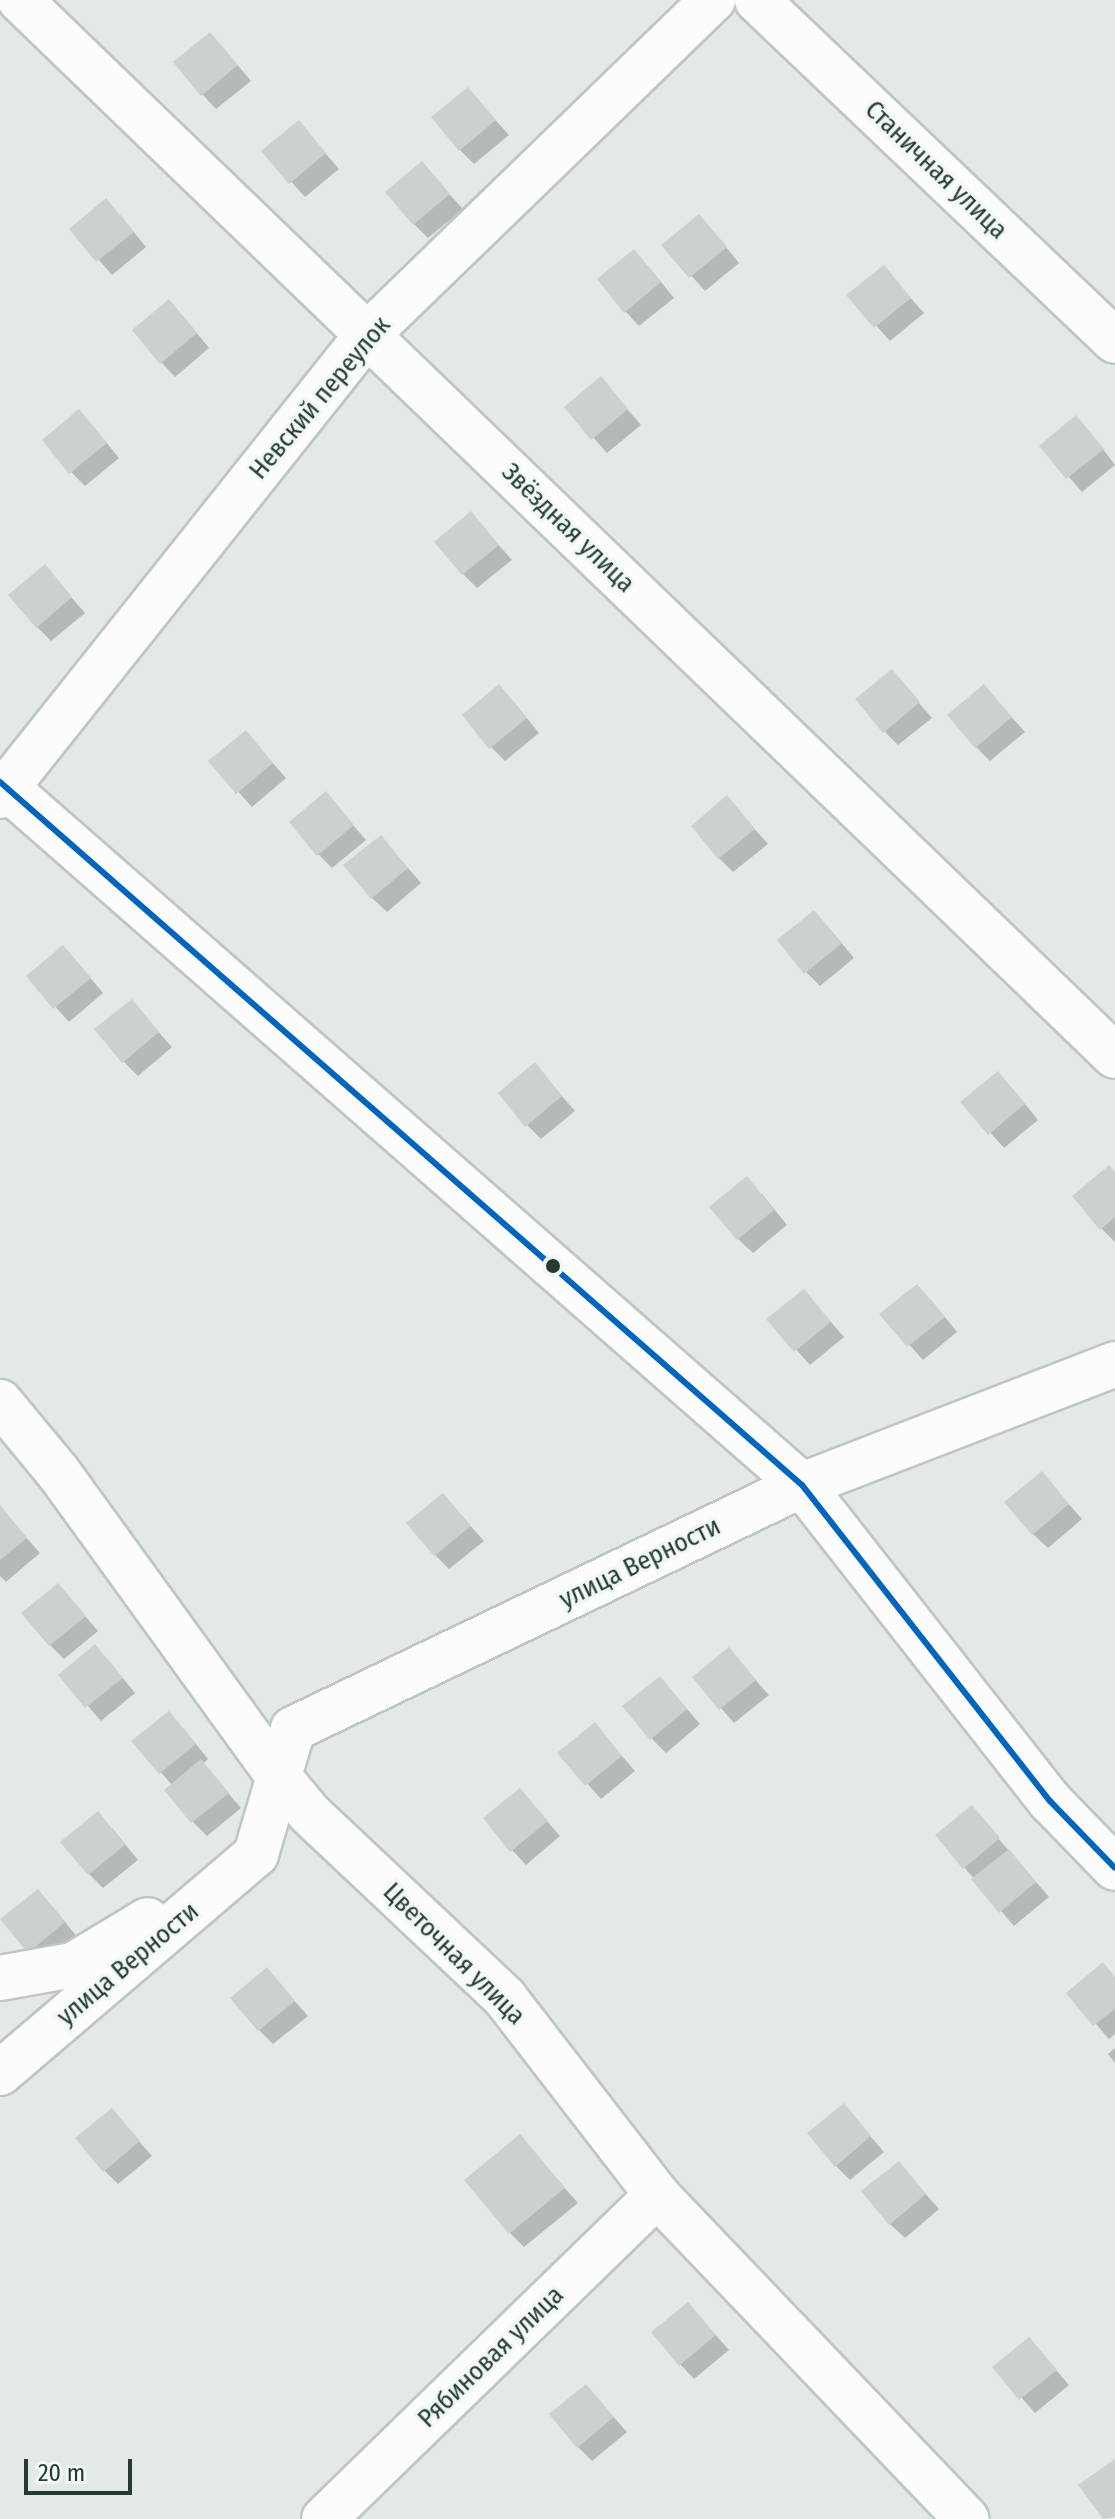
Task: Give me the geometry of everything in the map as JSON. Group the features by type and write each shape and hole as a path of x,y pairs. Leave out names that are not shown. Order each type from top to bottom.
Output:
{"street":[{"name":"Звёздная улица","path":"20,0 1115,1056"},
{"name":"Невский переулок","path":"3,789 367,335 713,0"},
{"name":"Станичная улица","path":"757,0 1115,341"},
{"path":"3,789 802,1485 1050,1801 1115,1868"},
{"name":"улица Верности","path":"0,2073 256,1854 293,1729 802,1485 1115,1364"},
{"name":"Цветочная улица","path":"0,1402 58,1472 279,1777 310,1814 505,1998 657,2195 967,2519"},
{"name":"улица Верности","path":"0,1978 73,1965 256,1854"},
{"name":"Рябиновая улица","path":"324,2519 657,2195"}],"building":[{"path":"210,32 238,65 201,96 173,62"},
{"path":"468,87 496,120 459,151 431,117"},
{"path":"299,120 326,153 289,184 261,151"},
{"path":"422,161 450,194 413,225 385,192"},
{"path":"106,198 134,232 96,262 69,229"},
{"path":"699,214 727,247 689,278 661,245"},
{"path":"634,249 661,282 624,313 597,279"},
{"path":"884,265 911,298 874,328 846,295"},
{"path":"169,299 197,333 160,364 132,330"},
{"path":"601,376 628,409 591,440 564,407"},
{"path":"79,409 107,443 69,474 42,440"},
{"path":"1076,415 1104,449 1066,479 1039,446"},
{"path":"471,511 499,545 462,575 434,542"},
{"path":"45,564 72,597 36,628 8,595"},
{"path":"892,669 920,702 883,733 855,699"},
{"path":"499,684 527,718 489,749 462,715"},
{"path":"984,684 1012,717 975,748 947,715"},
{"path":"246,730 273,763 236,794 208,761"},
{"path":"326,791 354,825 317,856 289,822"},
{"path":"727,795 755,829 718,859 691,826"},
{"path":"381,835 408,868 371,899 343,865"},
{"path":"814,910 842,943 804,974 777,940"},
{"path":"63,945 91,978 53,1009 26,976"},
{"path":"132,999 159,1032 122,1063 94,1029"},
{"path":"535,1062 562,1096 525,1127 498,1093"},
{"path":"998,1071 1025,1104 988,1135 960,1102"},
{"path":"1109,1165 1115,1172 1115,1217 1100,1230 1072,1196"},
{"path":"747,1176 774,1210 737,1240 709,1207"},
{"path":"917,1284 945,1317 907,1347 879,1314"},
{"path":"804,1289 831,1322 794,1352 766,1319"},
{"path":"1042,1471 1069,1504 1032,1535 1004,1502"},
{"path":"443,1493 471,1526 434,1556 406,1523"},
{"path":"0,1505 27,1538 0,1560"},
{"path":"58,1583 86,1616 49,1646 21,1613"},
{"path":"95,1644 123,1678 85,1708 58,1675"},
{"path":"729,1647 756,1680 719,1710 692,1677"},
{"path":"660,1676 687,1709 650,1740 622,1706"},
{"path":"169,1711 196,1744 159,1774 131,1741"},
{"path":"595,1722 622,1756 585,1786 557,1753"},
{"path":"201,1759 229,1793 191,1823 164,1790"},
{"path":"520,1788 548,1821 510,1852 483,1818"},
{"path":"972,1805 1000,1838 963,1869 935,1835"},
{"path":"98,1811 125,1845 88,1875 60,1842"},
{"path":"1009,1849 1036,1882 999,1913 971,1879"},
{"path":"38,1889 65,1922 28,1953 0,1919"},
{"path":"1103,1962 1115,1977 1115,2009 1093,2026 1066,1993"},
{"path":"267,1967 295,2001 258,2031 230,1998"},
{"path":"844,2103 871,2136 835,2167 807,2133"},
{"path":"112,2108 140,2141 103,2172 75,2138"},
{"path":"520,2134 565,2188 509,2234 464,2180"},
{"path":"899,2161 926,2194 889,2225 861,2191"},
{"path":"688,2302 716,2335 679,2366 651,2332"},
{"path":"1029,2337 1057,2370 1019,2400 992,2367"},
{"path":"586,2384 614,2417 577,2448 549,2414"},
{"path":"1115,2459 1115,2517 1103,2519 1078,2485"}],"transit line":[{"path":"0,782 802,1485 1050,1801 1115,1868"}]}
